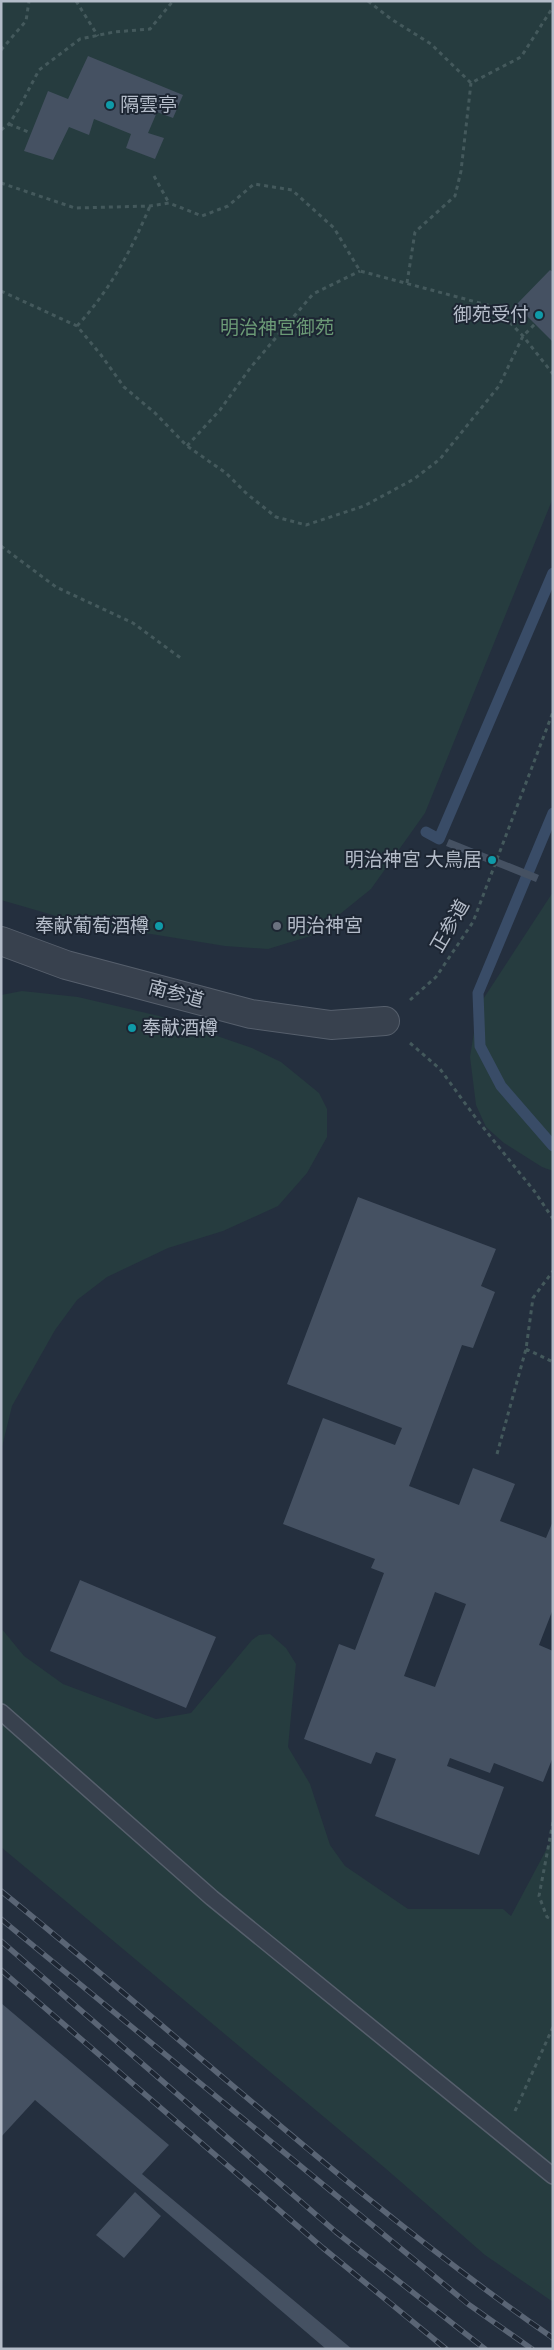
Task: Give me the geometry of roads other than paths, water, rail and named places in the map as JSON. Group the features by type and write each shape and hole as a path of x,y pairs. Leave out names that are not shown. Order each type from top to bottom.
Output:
{"street":[{"name":"南参道","path":"1,941 66,965 251,1014 331,1025 385,1021"}],"lane":[{"path":"1,1712 212,1898 553,2176"}],"waterway":[{"path":"426,832 439,839 553,573"},
{"path":"553,813 478,993 480,1046 501,1086 553,1146"}],"railway":[{"path":"1,1891 70,1947 341,2177 481,2286 553,2338"},
{"path":"1,1919 468,2304 532,2349"},
{"path":"1,1941 336,2232 485,2349"},
{"path":"1,1970 323,2248 446,2349"}],"place":[{"name":"隔雲亭","path":"110,105"},
{"name":"御苑受付","path":"539,315"},
{"name":"明治神宮 大鳥居","path":"492,860"},
{"name":"奉献葡萄酒樽","path":"159,926"},
{"name":"明治神宮","path":"277,926"},
{"name":"奉献酒樽","path":"132,1028"}],"park label":[{"name":"明治神宮御苑","path":"277,328"}]}
